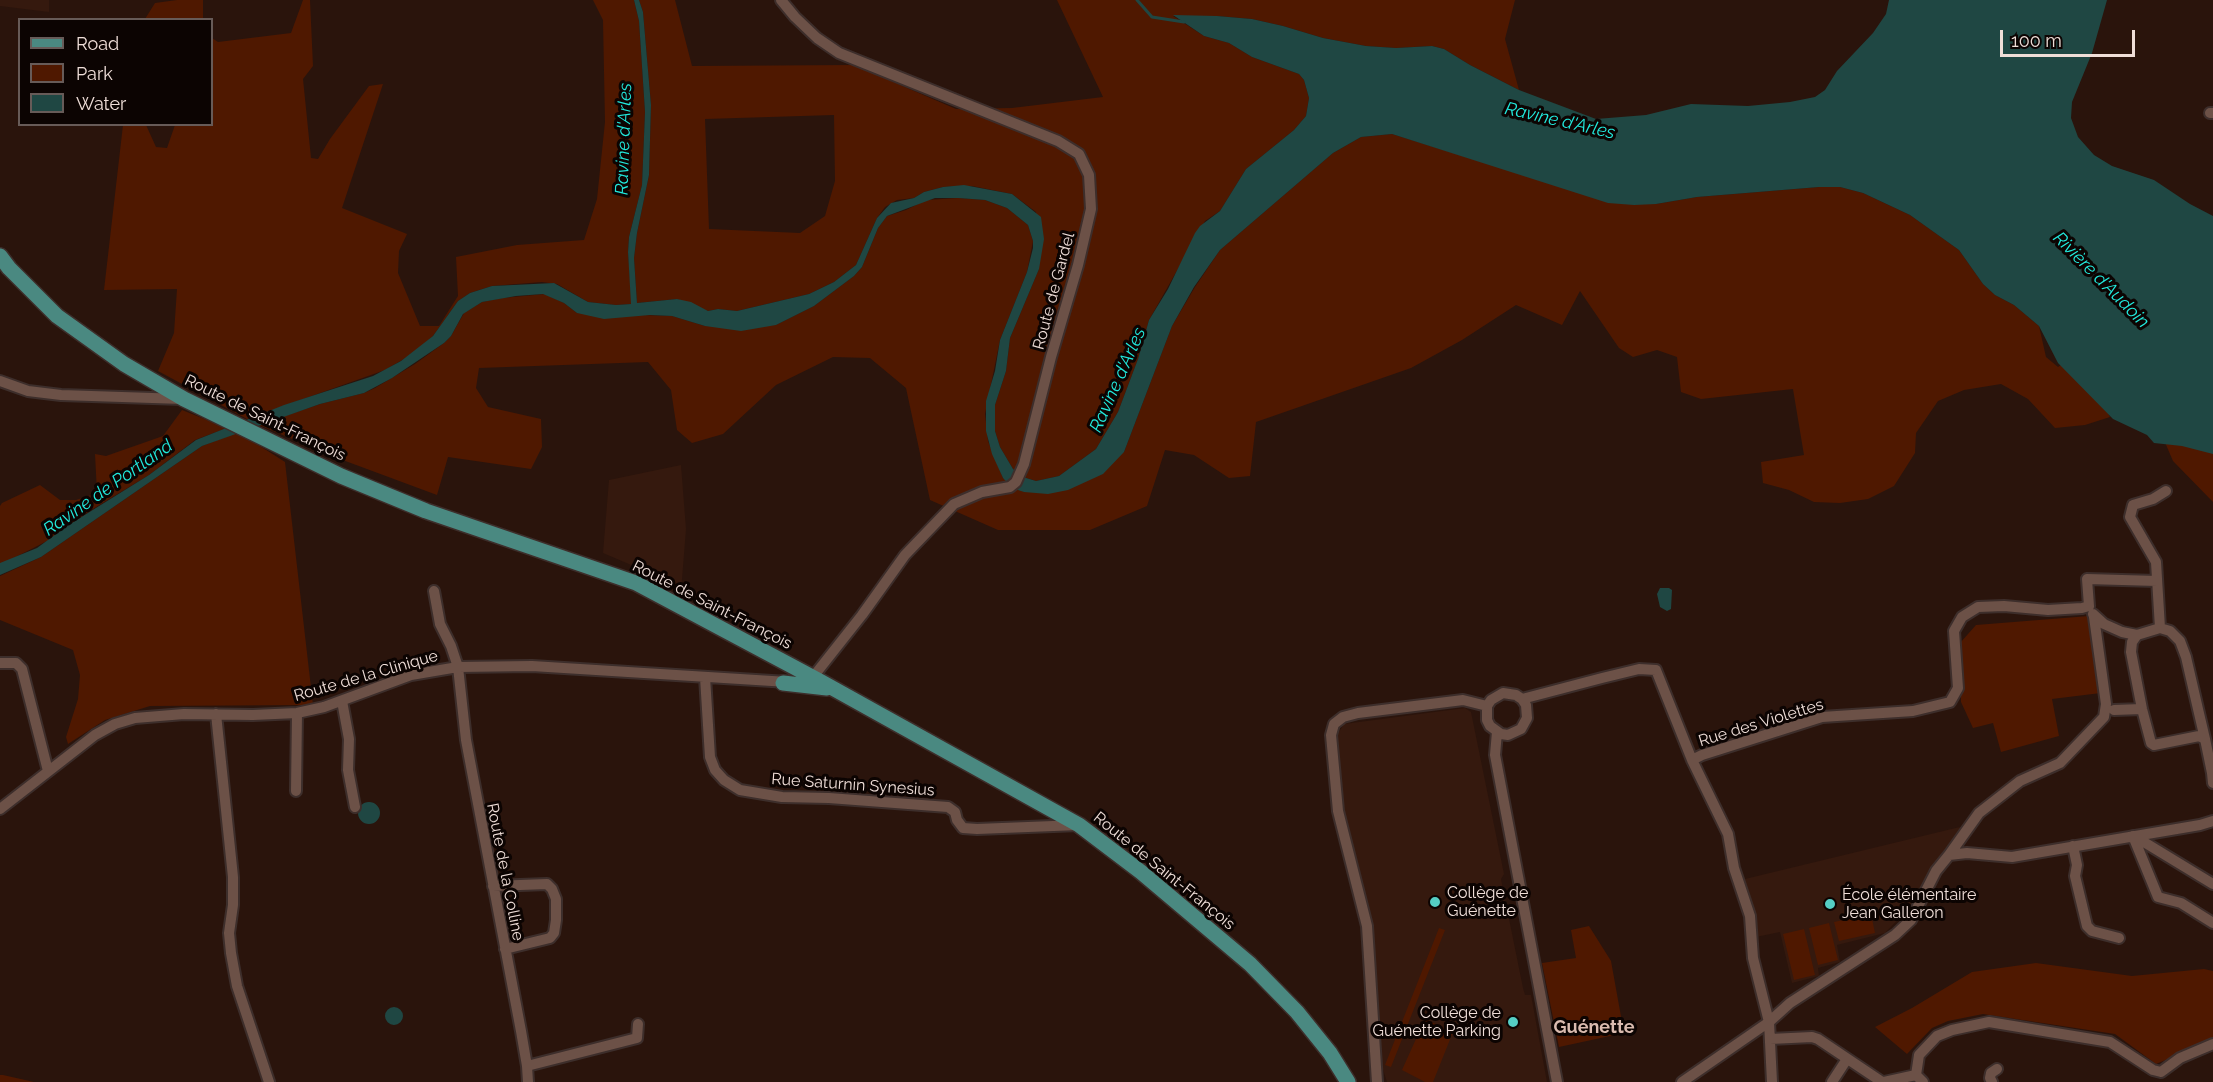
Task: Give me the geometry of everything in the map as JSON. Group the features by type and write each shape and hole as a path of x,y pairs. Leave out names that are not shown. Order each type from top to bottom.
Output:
{"main road":[{"name":"Route de Saint-François","path":"0,256 57,316 124,364 184,399 341,476 426,510 636,583 833,688 1079,825 1141,872 1250,964 1297,1012 1330,1053 1348,1082"},
{"path":"774,657 777,668 776,681 833,688"}],"street":[{"name":"Route de Gardel","path":"781,0 816,38 839,53 1058,141 1079,154 1089,175 1091,208 1078,265 1021,473 1016,482 1010,487 982,492 954,504 905,555 862,615 805,673"},
{"path":"0,381 28,391 61,395 184,399"},
{"path":"2160,628 2156,562 2130,517 2133,505 2153,499 2166,491"},
{"path":"1682,1082 1769,1022 1790,1003 1895,935 1911,920 1936,872 1978,813 2020,781 2060,763 2104,717 2106,704 2094,617 2089,606 2087,579 2157,581"},
{"name":"Route de la Colline","path":"434,591 440,624 452,646 458,666 466,740 527,1066 528,1082"},
{"name":"Rue des Violettes","path":"1692,760 1822,717 1913,711 1950,702 1958,688 1954,631 1962,616 1978,608 2004,606 2048,610 2089,606"},
{"path":"2094,617 2122,632 2137,635 2160,628 2170,631 2180,641 2186,657 2213,783"},
{"path":"2137,635 2132,642 2131,652 2151,743 2154,745 2199,736 2205,739"},
{"path":"0,663 16,663 22,669 48,771"},
{"name":"Route de la Clinique","path":"0,809 95,735 126,720 184,714 297,713 342,701 411,675 458,666 532,666 776,681"},
{"path":"1522,699 1639,669 1656,669 1692,760 1728,834 1734,868 1750,915 1754,958 1769,1022 1772,1082"},
{"path":"776,681 805,673"},
{"name":"Rue Saturnin Synesius","path":"705,677 710,757 715,770 724,780 740,790 782,797 829,798 948,807 955,812 963,828 977,830 1079,825"},
{"path":"1503,693 1516,695 1522,699 1528,711 1525,724 1515,733 1508,735 1497,732 1490,726 1487,720 1487,706 1497,696 1503,693"},
{"path":"1377,1082 1367,926 1338,811 1330,735 1334,724 1343,717 1358,713 1463,700 1487,706"},
{"path":"342,701 349,740 348,770 355,807"},
{"path":"2114,710 2142,709"},
{"path":"296,791 297,713"},
{"path":"216,714 233,877 233,905 229,933 231,953 237,986 269,1082"},
{"path":"1497,732 1495,755 1557,1082"},
{"path":"1949,855 1967,853 2012,857 2213,821"},
{"path":"2133,836 2213,884"},
{"path":"2133,836 2158,897 2181,903 2213,923"},
{"path":"2073,846 2077,865 2075,876 2087,926 2092,931 2119,938"},
{"path":"493,886 547,884 556,898 556,920 554,933 550,938 505,949"},
{"path":"1770,1039 1812,1037 1883,1082 1919,1078 1919,1055 1937,1036 1952,1030 1989,1022 2110,1042 2162,1077 2181,1058 2213,1044"},
{"path":"527,1066 637,1038 638,1024"},
{"path":"1832,1082 1847,1059"},
{"path":"1992,1082 1990,1078 1997,1069"}],"shaded area":[{"path":"0,0 49,0 49,12 0,6"},
{"path":"681,465 686,529 681,592 643,570 603,553 609,480"},
{"name":"Collège de Guénette","path":"1465,708 1471,712 1504,874 1501,879 1523,988 1525,995 1531,995 1547,1082 1387,1082 1381,1063 1369,926 1346,826 1337,735 1344,724"},
{"name":"École élémentaire Jean Galleron","path":"1964,826 1934,865 1909,908 1885,933 1837,945 1840,962 1818,968 1819,976 1792,983 1780,932 1756,937 1745,879"}],"green space":[{"path":"203,0 203,18 146,18 155,3"},
{"path":"303,0 310,0 313,66 303,79 311,158 318,159 369,86 383,84 342,208 407,234 399,251 398,273 420,326 439,326 458,296 456,257 517,245 584,240 597,199 605,122 603,20 593,0 634,0 639,21 645,112 642,185 629,237 632,304 588,302 557,284 542,282 492,286 470,293 458,301 433,336 414,353 385,370 247,419 158,371 174,333 177,289 104,290 123,126 146,126 156,147 167,148 175,126 213,126 213,39 218,42 291,33"},
{"path":"639,0 675,0 692,66 854,65 956,109 1012,108 1103,97 1057,0 1515,0 1505,39 1519,90 1444,49 1432,46 1396,48 1366,46 1323,38 1252,19 1173,16 1204,36 1229,43 1252,57 1299,74 1304,80 1309,98 1306,116 1294,130 1246,169 1220,211 1205,221 1149,320 1138,359 1118,412 1096,449 1059,476 1036,481 1023,477 1013,469 1000,447 995,431 995,405 1006,371 1010,338 1039,269 1036,212 1012,194 972,186 943,187 924,192 914,198 897,200 885,207 877,218 856,265 834,282 809,294 737,311 718,309 708,311 677,299 637,303 634,258 649,175 651,105 643,12","holes":["834,115 835,181 825,216 800,233 709,229 705,119"]},
{"path":"1392,134 1473,159 1656,204 1697,197 1819,187 1840,187 1863,193 1910,215 1959,250 1983,284 1995,295 2014,305 2039,326 2046,357 2058,367 2068,360 2096,390 2110,417 2085,425 2055,428 2028,399 2001,384 1964,390 1938,401 1916,433 1915,453 1894,486 1868,499 1840,503 1814,502 1789,490 1763,483 1761,462 1804,455 1793,389 1701,399 1681,392 1677,357 1657,350 1633,357 1619,348 1580,291 1562,325 1516,305 1462,340 1411,368 1256,422 1250,476 1229,478 1194,455 1165,450 1147,506 1090,530 998,530 930,500 906,388 870,358 833,357 776,385 723,434 692,443 677,430 671,390 648,362 479,368 476,388 488,407 541,419 542,447 531,469 448,457 437,495 340,459 259,425 375,388 444,343 451,336 464,313 482,302 502,298 545,294 564,303 577,313 672,316 705,326 776,325 814,306 854,276 862,267 878,228 887,216 926,200 958,198 985,200 1007,208 1028,225 1033,241 1027,272 1000,340 985,414 988,441 1003,478 1024,492 1124,452 1172,326 1220,250 1333,153 1361,137"},
{"path":"182,410 227,428 195,440 149,475 88,512 47,541 0,565 0,506 2,503 40,485 60,500 76,500 97,493 95,454 106,456 163,436"},
{"path":"238,432 285,462 313,705 150,706 105,720 68,744 66,737 78,699 80,675 73,650 0,620 0,576 41,557 202,446"},
{"path":"2164,440 2213,453 2213,502 2173,461"},
{"path":"2089,616 2101,693 2052,699 2059,736 2001,752 1993,723 1973,728 1961,702 1960,643 1976,625"},
{"path":"1871,914 1875,933 1839,941 1834,922"},
{"path":"1829,923 1838,960 1818,965 1809,928"},
{"path":"1589,926 1611,961 1624,1033 1559,1047 1542,963 1576,958 1571,930"},
{"path":"1439,928 1445,930 1391,1067 1385,1065"},
{"path":"1804,929 1815,975 1794,980 1783,934"},
{"path":"2036,963 2132,976 2204,969 2213,971 2213,1040 2156,1064 2115,1034 1983,1014 1948,1021 1932,1028 1907,1054 1875,1027 1972,972"},
{"path":"1425,1019 1453,1032 1433,1082 1425,1082 1402,1070"},
{"path":"0,1075 3,1075 34,1082 0,1082"}],"water":[{"path":"634,0 639,0 643,12 651,105 649,175 634,258 637,303 677,299 691,302 708,311 718,309 737,311 809,294 834,282 856,265 877,218 891,203 914,198 924,192 943,187 964,185 1012,194 1041,217 1044,239 1039,269 1010,338 1006,371 995,405 995,431 1000,447 1013,469 1023,477 1036,481 1059,476 1096,449 1118,412 1138,359 1149,320 1168,289 1195,233 1200,226 1220,211 1246,169 1294,130 1306,116 1309,98 1304,80 1299,74 1252,57 1229,43 1204,36 1173,15 1252,19 1323,38 1366,46 1396,48 1432,46 1444,49 1519,90 1596,119 1646,115 1691,104 1748,106 1815,97 1825,90 1837,71 1873,33 1886,14 1889,0 2107,0 2092,53 2072,102 2071,118 2078,137 2094,155 2112,166 2154,180 2213,216 2213,454 2182,446 2154,443 2147,435 2113,419 2058,363 2039,326 2014,305 1995,295 1983,284 1959,250 1910,215 1863,193 1840,187 1819,187 1697,197 1656,204 1608,203 1392,134 1361,137 1333,153 1220,250 1194,287 1172,326 1124,452 1103,474 1068,490 1048,494 1024,492 1012,488 1003,478 992,454 986,431 986,401 995,371 1000,340 1027,272 1033,248 1028,225 1007,208 985,200 935,198 887,216 878,228 862,267 854,276 814,306 776,325 741,331 705,326 672,316 650,315 604,319 577,313 564,303 543,294 482,302 463,314 451,336 444,343 392,378 364,393 320,404 202,446 41,557 0,575 0,563 37,548 67,526 149,475 196,440 284,405 373,376 401,361 433,336 458,301 470,293 492,286 554,283 588,302 631,304 629,237 642,185 645,112 639,21"},
{"path":"1660,588 1672,590 1671,609 1667,611 1660,607 1657,594"},
{"path":"369,802 377,805 380,813 377,821 369,824 361,821 358,813 361,805"},
{"path":"394,1007 400,1010 403,1016 400,1022 394,1025 388,1022 385,1016 388,1010"}],"waterway":[{"path":"1137,0 1152,17 1184,22"}],"place":[{"name":"Collège de Guénette","path":"1435,902"},
{"name":"École élémentaire Jean Galleron","path":"1830,904"},
{"name":"Collège de Guénette Parking","path":"1513,1022"}],"district":[{"name":"Guénette","path":"1594,1028"}],"water label":[{"name":"Ravine d'Arles","path":"1560,121"},
{"name":"Ravine d'Arles","path":"624,139"},
{"name":"Rivière d'Audoin","path":"2101,280"},
{"name":"Ravine d'Arles","path":"1118,380"},
{"name":"Ravine de Portland","path":"108,488"}]}
